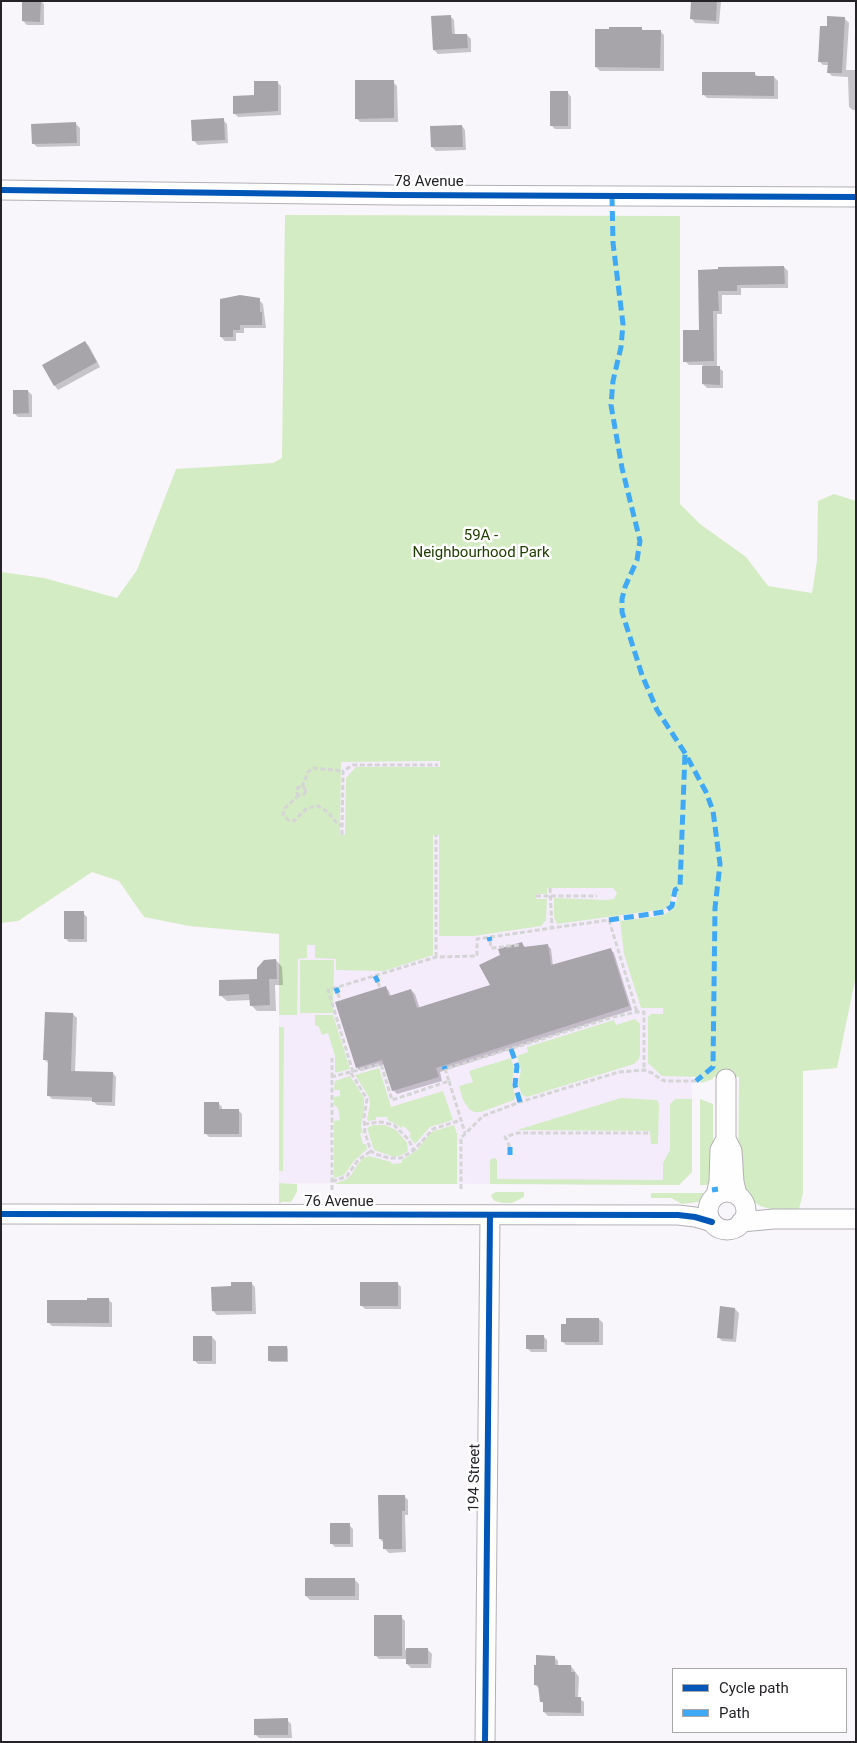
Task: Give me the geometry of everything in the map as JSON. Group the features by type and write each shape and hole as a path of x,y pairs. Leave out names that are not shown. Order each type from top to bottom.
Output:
{"street":[{"name":"78 Avenue","path":"1,190 393,195 856,197"},
{"path":"726,1078 726,1139 732,1151 734,1182 741,1208 734,1228 724,1229 719,1228 712,1208 719,1182 720,1150 726,1139"},
{"path":"712,1208 726,1192 741,1208 774,1219 856,1219"},
{"name":"76 Avenue","path":"1,1214 678,1215 695,1217 712,1208"},
{"name":"194 Street","path":"485,1742 490,1215"}],"path":[{"path":"342,826 328,812 318,806 307,808 294,821 288,820 283,815 285,808 299,795 305,793 302,787 308,772 313,768 343,771 353,765 438,765"},
{"path":"342,835 343,771"},
{"path":"436,835 436,957"},
{"path":"550,888 552,928"},
{"path":"536,896 597,896"},
{"path":"371,1152 364,1124 367,1099 352,1072 328,990 436,957 476,956 477,939 609,920 637,1012"},
{"path":"490,941 490,948 518,945"},
{"path":"378,982 380,988"},
{"path":"338,993 340,1000"},
{"path":"465,1134 445,1069 613,1017 644,1012 644,1070"},
{"path":"332,1058 332,1190"},
{"path":"331,1077 381,1064 392,1100 449,1081"},
{"path":"461,1189 462,1138 483,1116 520,1102 619,1072 644,1070 666,1081 696,1080"},
{"path":"371,1152 395,1159 406,1156 433,1129 461,1120"},
{"path":"364,1124 390,1123 403,1133 414,1150"},
{"path":"510,1147 505,1137 517,1133 651,1133"},
{"path":"332,1181 347,1176 358,1160 371,1152"}],"shaded area":[{"path":"341,762 691,763 692,1172 679,1185 279,1183 279,836"}],"green space":[{"name":"59A - Neighbourhood Park","path":"285,215 680,216 680,504 700,524 746,557 768,586 812,593 817,561 818,501 834,494 856,501 856,975 837,1068 803,1071 803,1193 799,1209 774,1210 760,1206 745,1196 738,1175 739,1077 713,1077 713,1079 701,1083 700,1077 662,1076 648,1063 648,1017 651,1014 663,1014 663,1008 641,1008 624,954 620,921 660,916 667,913 674,908 677,899 677,888 672,889 671,902 665,909 557,924 554,917 554,898 607,900 614,899 617,893 613,888 547,888 547,894 536,894 536,899 547,899 546,920 541,926 474,936 439,936 439,835 433,835 433,955 384,971 336,970 336,959 315,958 315,945 307,945 307,958 298,959 297,1015 279,1015 279,934 189,926 144,917 119,881 92,872 18,921 1,923 1,572 44,578 117,598 137,570 176,469 273,463 282,458","holes":["440,761 440,767 356,767 346,778 345,835 340,835 341,762"]},
{"path":"300,960 334,960 333,1013 300,1013"},
{"path":"315,1015 333,1015 350,1069 335,1073 335,1056 328,1033 322,1035 319,1027 315,1025"},
{"path":"635,1019 640,1024 640,1054 639,1059 634,1064 527,1097 522,1095 518,1084 521,1070 517,1056 528,1052 527,1047 614,1020 616,1025"},
{"path":"279,1027 284,1027 283,1171 279,1171"},
{"path":"511,1058 514,1068 512,1083 514,1100 481,1112 474,1112 469,1109 463,1100 459,1086 473,1082 469,1071"},
{"path":"379,1068 391,1107 443,1091 453,1120 430,1127 415,1144 409,1136 411,1134 408,1130 387,1120 388,1117 376,1117 376,1120 368,1121 369,1097 355,1075"},
{"path":"350,1076 364,1098 361,1126 363,1133 360,1133 363,1144 366,1144 367,1149 354,1161 344,1175 334,1178 334,1121 340,1120 338,1108 334,1105 334,1097 340,1096 340,1090 334,1090 335,1081"},
{"path":"621,1098 657,1100 659,1104 658,1144 651,1144 650,1131 517,1130"},
{"path":"675,1099 692,1099 692,1172 679,1185 490,1184 490,1162 491,1159 495,1158 497,1160 497,1179 663,1180 663,1163 670,1150 670,1104"},
{"path":"700,1099 713,1104 713,1184 706,1185 700,1185"},
{"path":"373,1125 385,1125 396,1130 407,1143 408,1151 394,1157 374,1150 367,1128"},
{"path":"454,1125 457,1134 457,1184 334,1184 347,1179 363,1158 369,1156 391,1162 391,1164 402,1163 402,1160 417,1150 431,1132"},
{"path":"279,1183 297,1184 297,1192 291,1202 279,1204"},
{"path":"496,1192 524,1192 524,1197 512,1203 503,1203 492,1198 491,1195"},
{"path":"651,1193 705,1193 708,1196 698,1202 682,1204 671,1198 651,1198"}],"building":[{"path":"22,1 41,1 40,22 22,21"},
{"path":"691,1 717,1 716,21 690,19"},
{"path":"451,15 452,34 467,34 468,48 433,50 431,16"},
{"path":"827,16 845,17 842,73 827,73 828,62 818,62 820,26 827,26"},
{"path":"609,27 642,27 642,30 661,30 660,68 595,67 595,29 609,29"},
{"path":"702,72 755,72 755,76 774,76 774,96 702,95"},
{"path":"355,80 394,80 394,118 355,119"},
{"path":"254,81 278,81 278,111 233,114 233,96 254,95"},
{"path":"550,91 568,91 568,126 550,126"},
{"path":"224,118 225,140 192,141 191,120"},
{"path":"76,122 77,143 32,144 31,124"},
{"path":"462,125 463,147 431,147 430,126"},
{"path":"784,266 785,284 737,285 737,291 718,291 719,311 713,311 714,361 683,362 683,330 699,330 698,270 718,269 718,267"},
{"path":"240,295 260,298 262,325 240,325 240,330 233,330 233,337 220,337 220,299"},
{"path":"85,341 97,362 54,386 42,365"},
{"path":"702,366 720,366 720,385 702,384"},
{"path":"13,390 28,390 29,413 13,414"},
{"path":"64,911 84,911 84,939 64,939"},
{"path":"522,942 524,947 548,944 551,965 611,948 629,1006 436,1068 439,1077 392,1091 382,1060 356,1068 335,1002 386,986 389,996 411,989 417,1008 490,985 479,965 500,955 498,949"},
{"path":"276,959 277,979 269,979 270,1005 250,1006 249,994 219,996 219,980 257,979 257,968 264,960"},
{"path":"45,1012 73,1013 71,1071 113,1072 112,1102 92,1102 92,1097 47,1096 48,1060 43,1060"},
{"path":"204,1102 219,1102 219,1109 239,1109 239,1134 204,1134"},
{"path":"231,1282 252,1282 252,1311 212,1311 211,1287 231,1286"},
{"path":"360,1282 398,1282 398,1306 360,1306"},
{"path":"87,1298 109,1298 109,1323 47,1323 47,1300 87,1300"},
{"path":"720,1306 735,1308 733,1339 717,1338"},
{"path":"566,1318 599,1318 599,1342 561,1342 561,1324 566,1324"},
{"path":"526,1335 544,1335 544,1349 526,1349"},
{"path":"193,1336 212,1336 212,1361 193,1361"},
{"path":"268,1346 287,1346 287,1361 268,1361"},
{"path":"378,1495 405,1495 405,1511 402,1511 402,1549 383,1549 383,1539 379,1539"},
{"path":"330,1523 350,1523 350,1544 330,1544"},
{"path":"305,1578 355,1578 355,1596 305,1596"},
{"path":"374,1615 402,1615 402,1656 374,1656"},
{"path":"406,1648 428,1648 428,1664 406,1664"},
{"path":"536,1655 555,1656 555,1665 571,1665 571,1672 575,1672 575,1697 581,1697 581,1713 543,1712 543,1702 540,1702 538,1685 534,1685"},
{"path":"288,1718 288,1735 254,1735 254,1719"}],"marked path":[{"path":"612,196 613,243 623,324 621,347 613,381 611,405 622,468 640,541 637,560 625,587 622,599 622,612 642,675 657,710 685,753 706,792 713,811 720,864 715,908 713,1067 696,1081"},
{"path":"609,920 664,912 672,906 675,890 680,887 685,753"},
{"path":"489,937 490,941"},
{"path":"375,976 378,982"},
{"path":"336,988 338,993"},
{"path":"511,1049 517,1066 515,1085 520,1102"},
{"path":"510,1147 510,1155"},
{"path":"712,1190 718,1189"}],"cycle path":[{"path":"1,190 393,195 856,197"},
{"path":"1,1214 678,1215 712,1222"},
{"path":"485,1742 490,1215"}]}
